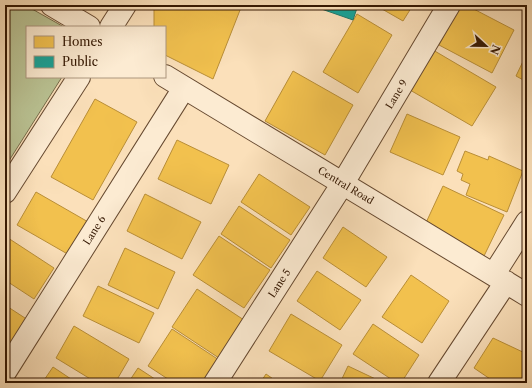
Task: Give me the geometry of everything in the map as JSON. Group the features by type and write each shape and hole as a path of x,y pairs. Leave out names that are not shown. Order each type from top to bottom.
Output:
{"street":[{"path":"52,5 87,26"},
{"path":"112,26 125,5"},
{"name":"Lane 9","path":"343,183 449,5"},
{"name":"Central Road","path":"166,77 527,294"},
{"path":"5,192 78,78"},
{"name":"Lane 6","path":"5,372 184,88"},
{"name":"Lane 5","path":"215,383 343,183"},
{"path":"439,383 500,278 527,222"}],"green space":[{"path":"5,5 25,5 62,26 26,26 26,78 61,78 5,167"}],"building: Homes":[{"path":"156,5 242,5 213,79 166,56 166,26 154,26 154,9"},
{"path":"375,5 413,5 403,21"},
{"path":"460,5 466,5 514,30 492,73 439,45"},
{"path":"357,14 392,35 358,93 323,72"},
{"path":"433,50 496,87 472,126 410,90"},
{"path":"527,53 527,82 516,76"},
{"path":"293,71 353,105 325,155 265,121"},
{"path":"95,99 137,122 93,200 51,177"},
{"path":"407,114 460,137 443,175 390,152"},
{"path":"177,140 229,165 211,204 158,179"},
{"path":"465,151 488,160 489,156 523,171 507,212 466,195 470,184 461,180 463,174 457,171"},
{"path":"259,174 310,207 291,235 241,202"},
{"path":"443,186 504,215 484,256 424,227"},
{"path":"36,192 90,223 71,256 17,225"},
{"path":"145,194 201,222 182,259 127,231"},
{"path":"239,206 290,240 271,268 221,234"},
{"path":"343,227 387,257 366,287 323,258"},
{"path":"5,236 54,268 34,299 5,280"},
{"path":"219,236 270,270 244,308 193,275"},
{"path":"125,248 175,272 158,309 108,285"},
{"path":"317,271 361,300 340,330 297,301"},
{"path":"411,275 449,301 422,343 382,317"},
{"path":"98,286 154,313 139,343 83,316"},
{"path":"197,289 247,322 222,360 172,327"},
{"path":"5,305 28,320 12,343 5,339"},
{"path":"291,314 342,345 320,381 269,351"},
{"path":"373,324 419,355 401,383 397,383 353,354"},
{"path":"74,326 129,359 115,383 97,383 56,358"},
{"path":"172,329 219,360 203,383 174,383 148,366"},
{"path":"493,338 527,354 527,383 496,383 474,368"},
{"path":"348,366 384,383 340,383"},
{"path":"53,367 77,383 42,383"},
{"path":"138,368 161,383 128,383"},
{"path":"266,374 279,383 260,383"}],"building: Public":[{"path":"310,5 358,5 353,20"}]}
